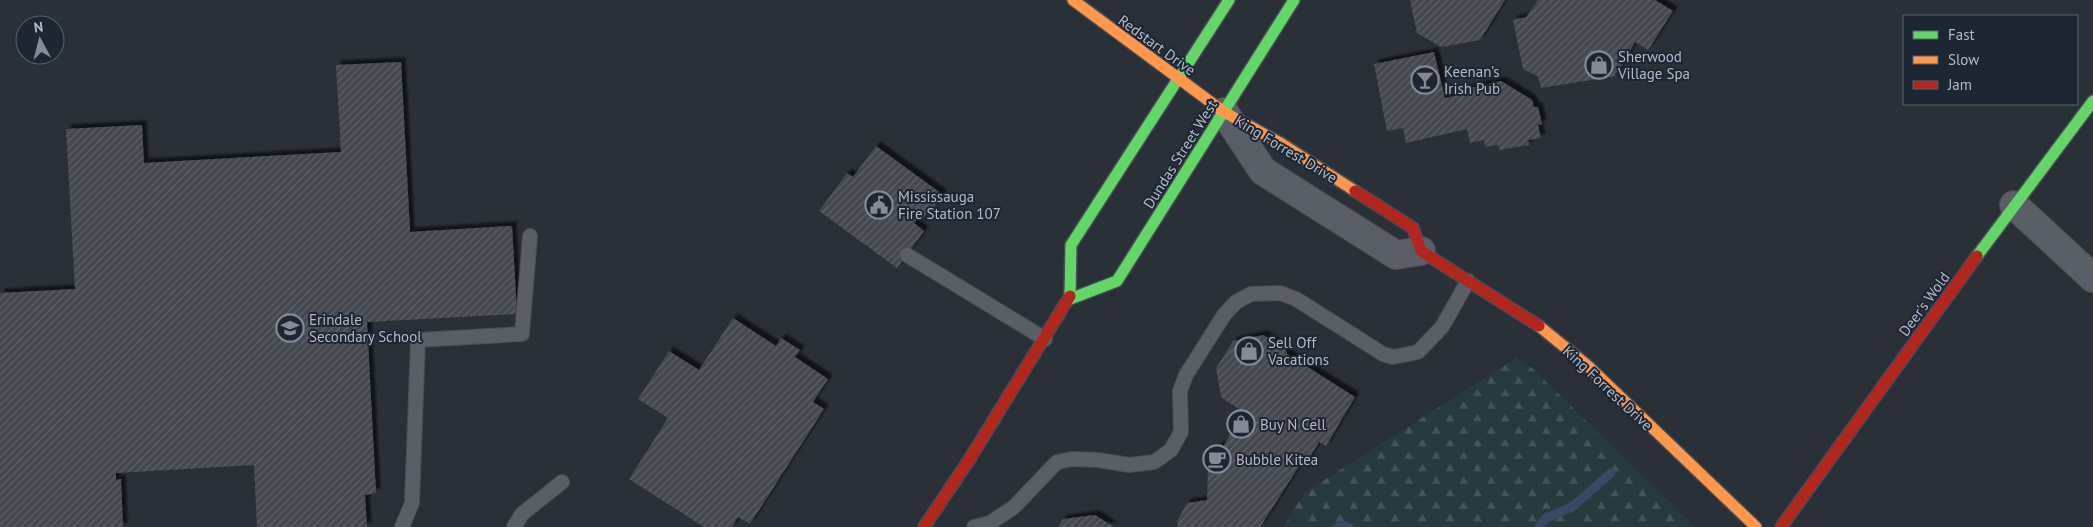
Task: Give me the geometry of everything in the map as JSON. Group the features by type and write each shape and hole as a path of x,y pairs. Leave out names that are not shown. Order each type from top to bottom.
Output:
{"street":[{"name":"Redstart Drive","path":"1073,0 1224,112"},
{"path":"924,527 969,460 1070,300 1071,245 1229,0"},
{"name":"Dundas Street West","path":"1070,300 1117,281 1294,0"},
{"name":"Deer's Wold","path":"1781,527 2014,205 2093,101"},
{"name":"King Forrest Drive","path":"1224,112 1263,171 1396,254 1421,251 1535,323 1588,366 1756,527"},
{"path":"2014,205 2093,278"}],"lane":[{"path":"402,527 412,502 418,340 522,334 530,236"},
{"path":"907,255 1045,339"},
{"path":"974,527 990,523 1014,507 1057,462 1072,459 1098,460 1129,465 1154,462 1171,450 1181,432 1180,391 1186,376 1224,315 1236,302 1251,294 1280,294 1296,299 1383,354 1394,357 1418,352 1442,327 1468,281"},
{"path":"514,527 522,514 562,482"}],"green space":[{"path":"1516,358 1531,367 1695,527 1283,527 1304,493"}],"building":[{"path":"1410,0 1505,0 1480,40 1441,47 1417,33"},
{"path":"1538,0 1655,0 1673,11 1648,50 1635,42 1618,72 1615,73 1616,76 1541,88 1538,76 1523,69 1513,20 1526,17"},
{"path":"1434,52 1445,98 1459,95 1458,91 1501,81 1532,100 1534,107 1538,107 1542,124 1538,125 1541,138 1528,140 1529,145 1499,150 1498,145 1485,147 1484,140 1470,143 1467,129 1406,143 1403,128 1387,131 1374,64"},
{"path":"401,62 410,232 512,226 517,314 367,322 376,493 365,495 367,527 257,527 254,465 116,473 116,480 121,479 123,527 0,527 0,293 75,289 66,129 142,125 144,163 341,152 336,65"},
{"name":"Mississauga Fire Station 107","path":"876,146 942,194 933,209 931,208 922,219 919,217 914,223 924,231 897,268 819,211 847,173 853,177"},
{"path":"733,318 776,346 781,338 800,350 795,357 828,379 813,402 824,409 750,524 738,517 732,527 704,527 629,479 668,418 638,399 669,351 699,370"},
{"path":"1263,335 1285,348 1287,354 1355,397 1326,446 1319,442 1307,462 1303,460 1260,527 1178,527 1177,521 1187,503 1207,500 1208,469 1206,467 1219,445 1223,447 1243,412 1221,397 1216,368 1233,341"},
{"path":"1095,515 1114,527 1058,527 1063,519"}],"waterway":[{"path":"1539,527 1546,518 1572,507 1611,473"},
{"path":"1337,527 1341,525 1349,527"}],"traffic: fast":[{"path":"1070,296 1071,245 1229,0"},
{"path":"1070,299 1117,281 1294,0"},
{"path":"1977,256 2093,101"}],"traffic: slow":[{"path":"1073,0 1224,112 1282,144 1355,191"},
{"path":"1539,326 1588,366 1756,527"}],"traffic: jam":[{"path":"1355,191 1413,228 1421,251 1539,326"},
{"path":"1781,527 1977,256"},
{"path":"924,527 969,460 1070,296"}],"place":[{"name":"Sherwood Village Spa","path":"1599,65"},
{"name":"Keenan’s Irish Pub","path":"1425,80"},
{"name":"Mississauga Fire Station 107","path":"879,205"},
{"name":"Erindale Secondary School","path":"290,328"},
{"name":"Sell Off Vacations","path":"1249,351"},
{"name":"Buy N Cell","path":"1241,424"},
{"name":"Bubble Kitea","path":"1217,459"}]}
